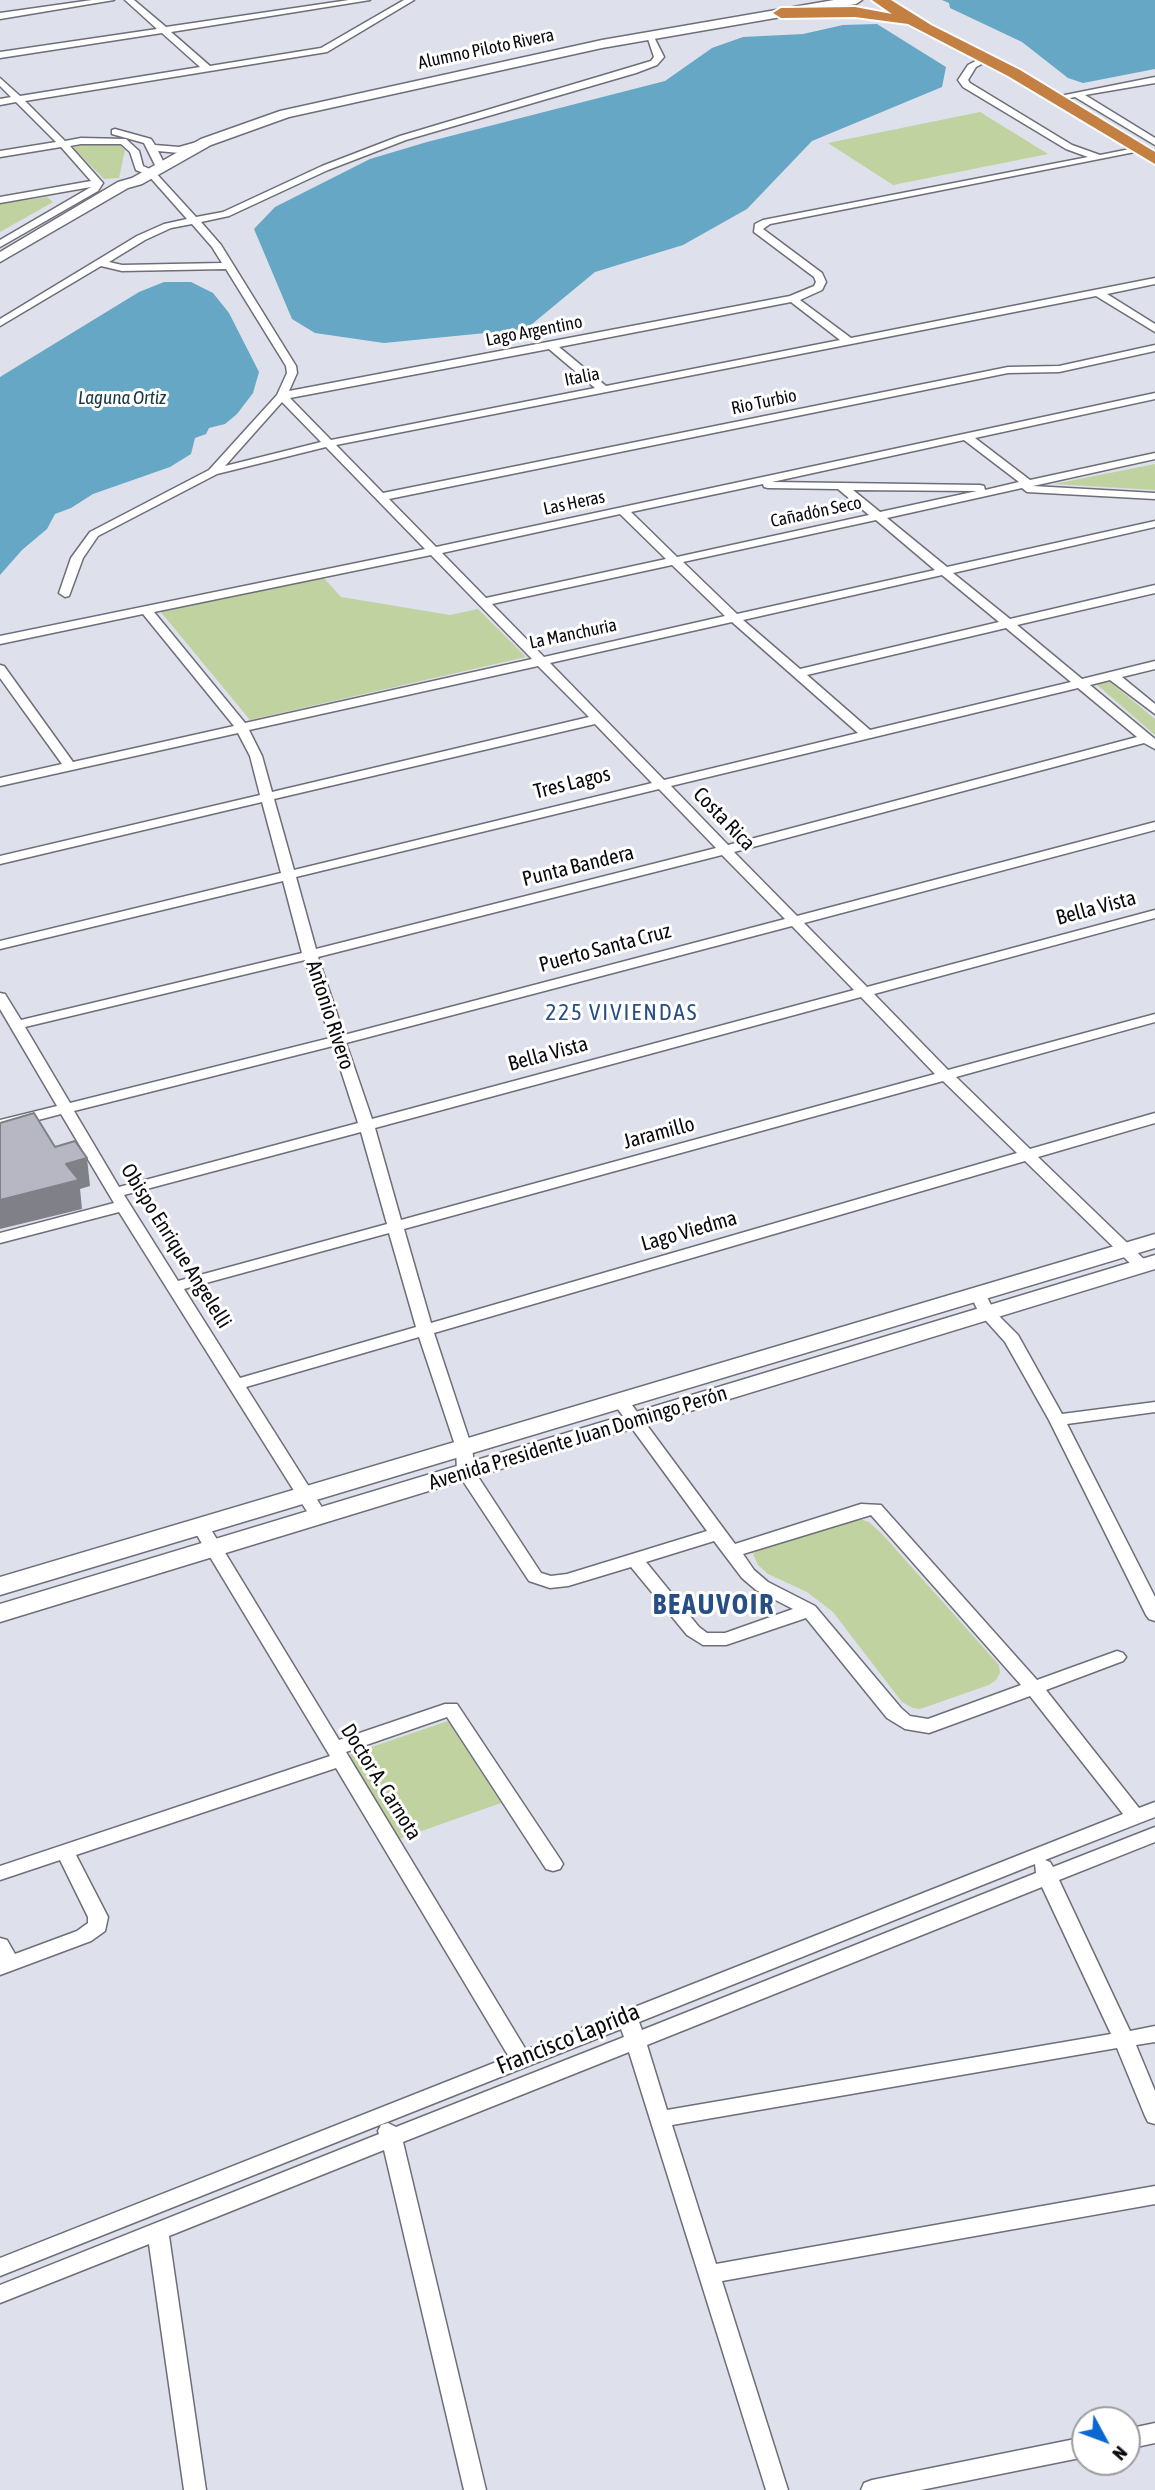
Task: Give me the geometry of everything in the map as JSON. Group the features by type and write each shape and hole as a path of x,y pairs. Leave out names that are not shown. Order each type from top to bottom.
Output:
{"highway":[{"path":"781,13 825,0"},
{"path":"880,0 925,28 1150,150"},
{"path":"901,0 991,54 1055,98"},
{"path":"781,13 855,12 925,28"}],"main road":[{"name":"Alumno Piloto Rivera","path":"0,258 147,172 206,142 255,123 318,105 649,35 856,0"},
{"name":"Alumno Piloto Rivera","path":"0,267 134,186 147,172"},
{"name":"Avenida Presidente Juan Domingo Perón","path":"312,1507 464,1448 620,1401 1140,1259 1155,1241"},
{"name":"Avenida Presidente Juan Domingo Perón","path":"0,1586 207,1538 312,1507 466,1472 636,1421 983,1304"},
{"name":"Avenida Presidente Juan Domingo Perón","path":"0,1613 207,1538"}],"street":[{"path":"0,16 110,0"},
{"path":"129,0 208,69"},
{"path":"0,55 366,0"},
{"path":"0,102 324,50 410,0"},
{"path":"0,323 141,238 168,226 226,214 325,168 403,138 654,63 659,57 649,35"},
{"path":"986,59 973,65 963,80 966,85 1069,147 1099,157"},
{"path":"1055,98 1150,80 1155,87"},
{"path":"0,81 60,140 98,183"},
{"path":"1076,94 1150,150"},
{"path":"0,155 60,140 115,132 148,141 151,148 147,172"},
{"path":"0,145 60,140 123,141 134,151 147,172 216,246 291,366 290,380 282,396 213,472"},
{"path":"151,148 179,150 206,142"},
{"path":"793,299 811,292 821,282 818,275 758,230 759,226 767,222 1099,157 1150,150"},
{"path":"0,200 98,183"},
{"path":"0,244 95,189 98,183"},
{"path":"100,263 122,268 229,266"},
{"name":"Italia","path":"65,593 77,558 94,534 213,472 326,444 1155,281"},
{"path":"1099,293 1155,329"},
{"path":"793,299 850,342"},
{"name":"Lago Argentino","path":"282,396 793,299"},
{"path":"552,346 604,390"},
{"name":"Rio Turbio","path":"380,498 1007,370 1059,369 1155,348"},
{"name":"Costa Rica","path":"282,396 946,1076 1140,1259"},
{"name":"Las Heras","path":"0,640 433,551 1155,396"},
{"path":"967,437 1028,484"},
{"name":"Cañadón Seco","path":"485,602 1155,456"},
{"path":"824,485 826,466"},
{"path":"734,485 1006,488 1155,496"},
{"path":"840,485 1151,742"},
{"path":"622,510 734,618 866,733"},
{"name":"La Manchuria","path":"0,782 541,659 1155,524"},
{"path":"798,673 1155,589"},
{"name":"Antonio Rivero","path":"146,610 242,728 256,756 310,955 366,1124 394,1228 464,1448 466,1472"},
{"name":"Tres Lagos","path":"0,945 1155,665"},
{"path":"0,670 70,766"},
{"path":"1112,675 1155,710"},
{"path":"0,860 598,719"},
{"name":"Punta Bandera","path":"17,1025 310,955 1151,742"},
{"name":"Puerto Santa Cruz","path":"0,1125 337,1041 1155,826"},
{"name":"Bella Vista","path":"0,1238 366,1124 1155,914"},
{"name":"Obispo Enrique Angelelli","path":"0,997 118,1200 312,1507"},
{"name":"Jaramillo","path":"174,1287 1155,1018"},
{"name":"Lago Viedma","path":"236,1385 1155,1118"},
{"path":"983,1304 1012,1339 1057,1420 1155,1615"},
{"path":"620,1401 748,1574 762,1586 809,1610 894,1713 905,1722 929,1726 1117,1657"},
{"path":"1057,1420 1155,1407"},
{"path":"466,1472 535,1577 550,1582 568,1580 718,1534"},
{"path":"730,1552 848,1514 875,1509 1033,1687 1136,1817"},
{"name":"Doctor A. Carnota","path":"207,1538 522,2060"},
{"path":"635,1560 693,1631 703,1639 726,1639 809,1610"},
{"path":"0,1872 65,1852 336,1754 451,1709 553,1864"},
{"name":"Francisco Laprida","path":"0,2267 1155,1809"},
{"name":"Francisco Laprida","path":"0,2294 1155,1834"},
{"path":"0,1945 5,1965 84,1936 98,1926 98,1917 65,1852"},
{"path":"1038,1856 1123,2038 1155,2116"},
{"path":"628,2018 777,2490"},
{"path":"662,2119 1155,2034"},
{"path":"380,2117 393,2139 475,2490"},
{"path":"710,2274 1155,2195"},
{"path":"158,2233 195,2490"},
{"path":"872,2490 1071,2450"}],"green space":[{"path":"980,112 1048,154 893,185 828,143"},
{"path":"91,142 119,144 125,150 119,178 104,179 73,148"},
{"path":"47,197 53,202 0,232 0,204"},
{"path":"1155,464 1155,490 1054,484"},
{"path":"322,576 341,597 450,615 478,609 526,657 250,720 160,611"},
{"path":"1110,682 1155,719 1155,735 1095,683"},
{"path":"857,1518 869,1522 882,1534 999,1665 1000,1673 996,1680 989,1685 920,1709 913,1708 902,1702 833,1612 807,1592 768,1574 758,1565 753,1554 758,1549"},
{"path":"448,1721 501,1803 399,1839 348,1755"}],"water":[{"path":"942,0 1155,0 1155,69 1083,83 1068,78 1022,42 950,8 949,3"},
{"path":"877,24 946,67 942,87 812,141 747,209 683,245 595,272 526,329 384,343 315,333 292,319 254,229 275,207 370,159 665,81 712,48 743,37 803,34 843,25"},
{"name":"Laguna Ortiz","path":"164,282 191,282 213,293 229,313 259,372 253,393 237,414 225,424 209,428 206,434 195,438 191,454 170,467 93,494 71,508 55,514 47,529 22,550 0,575 0,377 139,292"}],"building":[{"path":"34,1113 55,1147 75,1141 87,1158 66,1164 79,1180 0,1200 0,1123"}],"district":[{"name":"225 VIVIENDAS","path":"622,1013"},
{"name":"BEAUVOIR","path":"714,1605"}]}
